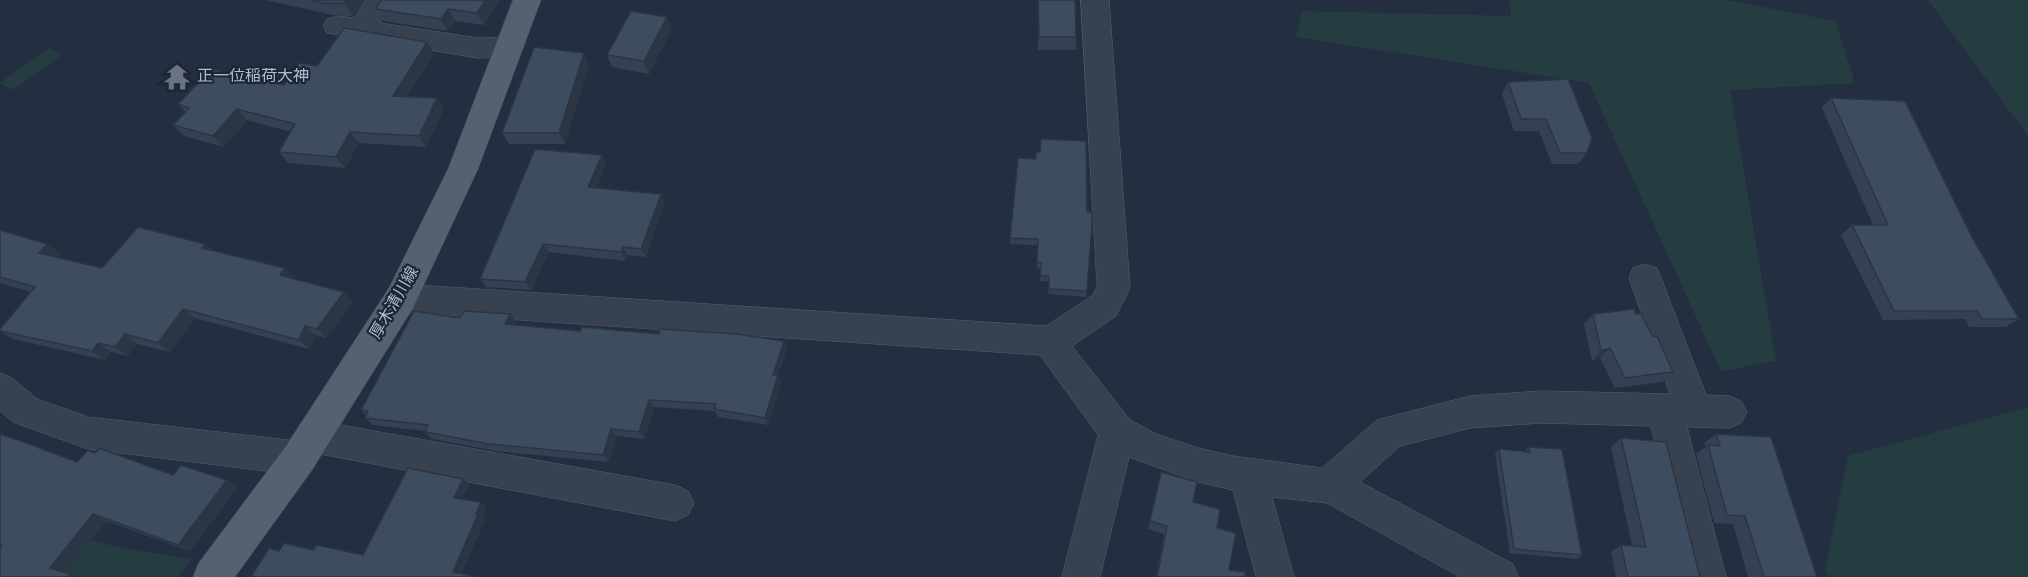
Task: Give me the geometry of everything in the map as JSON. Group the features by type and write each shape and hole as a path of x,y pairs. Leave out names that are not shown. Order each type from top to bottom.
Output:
{"main road":[{"name":"厚木清川線","path":"212,577 306,447 401,298 463,169 527,0"}],"street":[{"path":"401,298 1052,342 1104,306 1114,288 1095,0"},
{"path":"379,2 349,28 478,48 509,47"},
{"path":"1645,278 1679,411 1707,577"},
{"path":"1052,342 1055,350 1117,432 1148,448 1198,465 1248,476 1329,486 1499,577"},
{"path":"0,389 25,411 88,433 306,447 675,503"},
{"path":"1329,486 1390,432 1422,422 1470,412 1541,408 1729,412"},
{"path":"1081,577 1117,432"},
{"path":"1248,476 1275,577"}],"green space":[{"path":"1509,0 1727,0 1835,21 1855,83 1730,90 1776,361 1721,371 1589,83 1296,37 1302,11 1511,16"},
{"path":"1928,0 2028,0 2028,136"},
{"path":"49,48 62,55 13,90 0,83"},
{"path":"2028,407 2028,577 1829,577 1825,568 1848,456"},
{"path":"4,518 126,549 191,559 178,577 81,577 16,558 0,577 0,520"}],"building":[{"path":"312,0 347,0 344,3 324,3"},
{"path":"381,0 485,0 477,13 448,9 441,19 376,9"},
{"path":"1038,0 1075,0 1076,37 1039,37"},
{"path":"631,11 667,17 644,61 607,55"},
{"path":"344,28 427,42 393,96 437,98 419,136 350,132 336,157 279,152 295,124 237,109 213,136 173,125 189,108 178,104 211,69 284,85 299,63 317,66"},
{"path":"534,47 584,53 559,133 502,133"},
{"path":"1568,79 1592,138 1587,153 1560,153 1546,119 1521,119 1508,82"},
{"path":"1831,98 1905,101 1972,237 2019,319 1982,319 1977,311 1894,311 1852,225 1888,225"},
{"path":"1041,139 1086,141 1087,212 1092,212 1087,291 1049,289 1049,276 1040,276 1041,263 1037,262 1038,239 1010,238 1018,158 1036,159 1036,152 1040,152"},
{"path":"535,149 602,155 588,187 661,194 641,249 623,247 621,252 543,244 525,282 480,279"},
{"path":"138,227 205,244 202,248 285,268 280,275 344,292 317,329 305,326 299,340 183,309 158,343 125,334 115,347 98,343 92,351 0,331 35,287 0,277 0,230 47,244 39,253 102,268"},
{"path":"1634,309 1636,314 1641,314 1653,337 1657,336 1673,372 1625,378 1610,348 1601,351 1593,314"},
{"path":"414,311 460,318 464,311 510,314 505,324 580,331 582,327 659,334 660,329 736,334 784,341 773,375 778,375 765,418 714,409 716,404 649,400 639,432 611,429 603,455 489,444 425,432 428,425 365,418 368,411 361,410"},
{"path":"0,434 77,462 88,450 95,453 99,448 173,475 181,465 227,480 178,545 93,514 50,568 70,574 68,577 0,577 0,548 2,545 0,545"},
{"path":"1716,434 1771,437 1817,577 1764,577 1745,516 1727,515 1708,445 1720,446"},
{"path":"1621,438 1666,442 1700,577 1628,577 1621,545 1646,547"},
{"path":"1529,447 1562,449 1582,555 1514,549 1499,449 1530,452"},
{"path":"408,468 463,479 454,498 481,502 453,572 479,577 251,577 269,548 279,551 284,543 313,550 317,545 363,555"},
{"path":"1161,472 1197,482 1193,502 1220,509 1217,528 1236,533 1229,570 1245,572 1245,577 1157,577 1167,526 1150,521"}],"place":[{"name":"正一位稲荷大神","path":"177,77"}]}
